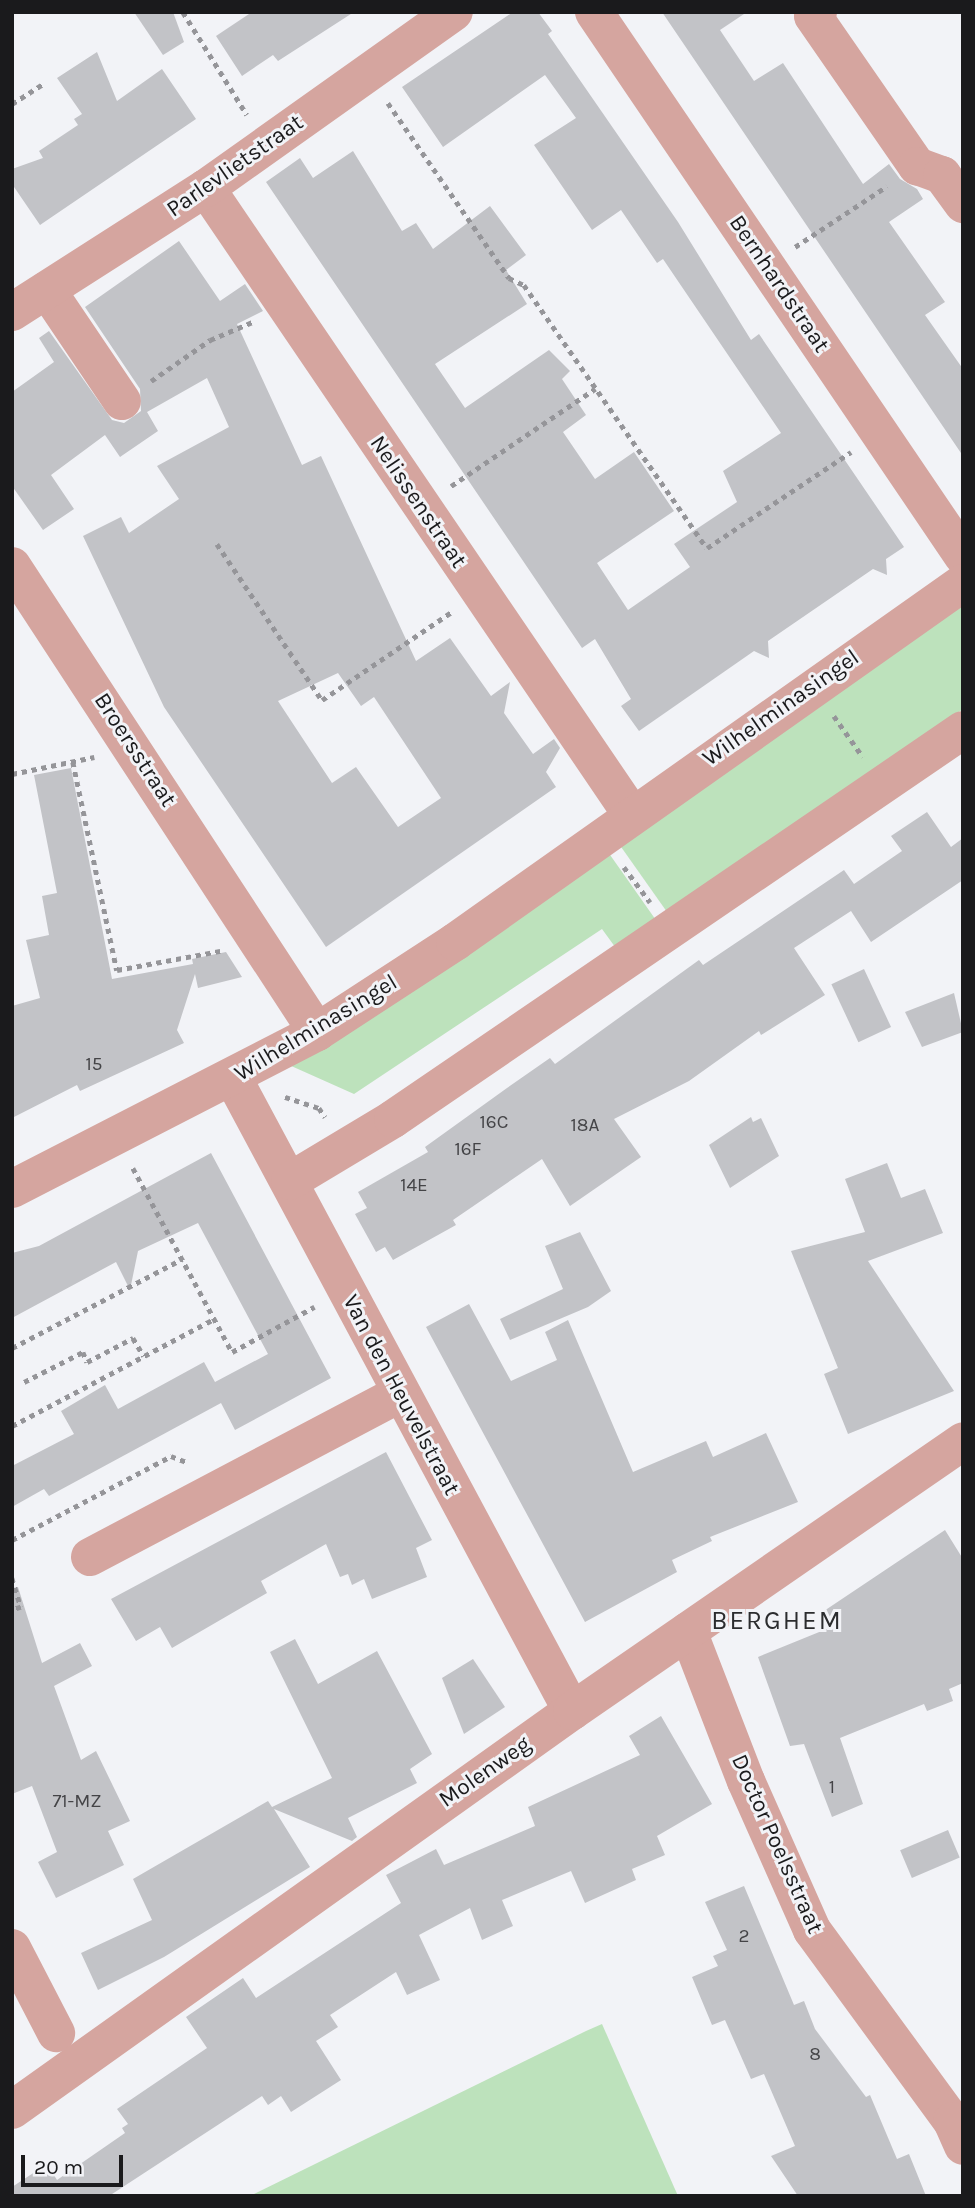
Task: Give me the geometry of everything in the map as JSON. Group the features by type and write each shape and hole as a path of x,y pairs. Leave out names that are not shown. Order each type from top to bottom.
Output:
{"street":[{"name":"Parlevlietstraat","path":"12,312 206,188 454,12"},
{"name":"Bernhardstraat","path":"594,12 963,556"},
{"path":"818,12 813,16 917,166 943,175 963,204"},
{"name":"Nelissenstraat","path":"206,188 480,593 617,826"},
{"path":"47,290 122,401"},
{"name":"Broersstraat","path":"12,566 130,741 317,1032"},
{"name":"Wilhelminasingel","path":"12,1189 233,1078 317,1032 455,942 813,685 963,583"},
{"path":"290,1181 393,1119 963,730"},
{"name":"Van den Heuvelstraat","path":"233,1078 290,1181 399,1394 572,1711"},
{"path":"90,1557 399,1394"},
{"name":"Molenweg","path":"12,2110 572,1711 963,1441"},
{"name":"Doctor Poelsstraat","path":"688,1631 746,1781 812,1930 959,2127"},
{"path":"12,1948 56,2033"}],"path":[{"path":"183,12 267,145"},
{"path":"367,74 509,278 524,285 707,548 879,433"},
{"path":"12,104 43,84"},
{"path":"766,266 917,166"},
{"path":"122,401 209,340 286,307"},
{"path":"421,506 595,389"},
{"path":"217,544 322,699 480,593"},
{"path":"813,685 883,785"},
{"path":"12,774 73,762 130,741"},
{"path":"73,762 117,970 231,949 256,934"},
{"path":"617,826 671,931"},
{"path":"116,1136 232,1352 346,1290"},
{"path":"12,1348 182,1259"},
{"path":"12,1426 214,1319"},
{"path":"24,1382 83,1352 88,1362 133,1338 144,1357"},
{"path":"12,1540 172,1456 236,1479"},
{"path":"12,1577 21,1607 12,1610"}],"green space":[{"path":"963,597 963,709 667,912 619,844"},
{"path":"608,852 658,923 618,951 602,929 354,1094 289,1065"},
{"path":"602,2024 678,2196 250,2196 586,2031"}],"building":[{"path":"134,12 173,12 184,42 163,55"},
{"path":"252,12 354,12 278,61 273,55 242,76 216,36"},
{"path":"513,12 538,12 552,31 548,34 678,222 751,340 759,334 904,547 886,559 887,575 873,569 768,641 769,658 754,651 639,731 621,706 631,699 595,639 582,648 266,182 300,158 313,178 353,151 402,231 416,223 433,249 490,206 526,255 506,270 527,304 435,364 465,408 549,350 570,371 562,379 586,415 563,432 595,479 634,452 674,511 597,563 628,610 690,567 674,544 737,502 723,471 781,433 663,259 657,263 621,210 592,230 534,145 576,118 545,75 443,147 402,87"},
{"path":"662,12 747,12 720,30 754,81 783,63 863,184 889,164 900,179 917,189 923,199 889,222 945,302 925,315 963,369 963,456"},
{"path":"97,52 117,101 162,69 196,119 40,225 12,184 12,169 43,158 39,151 78,125 74,119 82,114 57,78"},
{"path":"179,241 220,301 245,284 263,311 237,324 302,465 321,456 416,661 450,638 491,696 510,682 504,713 533,754 554,739 560,748 546,772 556,787 326,947 164,707 83,536 121,517 129,533 179,499 157,466 229,427 207,378 147,412 158,431 120,457 105,435 51,475 74,509 43,530 12,486 12,392 54,362 39,338 49,331 112,420 124,423 141,411 140,389 85,307","holes":["338,673 361,706 374,697 441,798 398,827 356,767 332,783 278,701"]},
{"path":"71,768 112,979 193,964 192,959 226,952 242,977 198,988 195,974 177,1030 184,1043 80,1091 77,1085 12,1118 12,1006 40,998 26,940 49,935 42,896 57,893 34,775"},
{"path":"927,812 951,847 963,838 963,880 871,942 851,911 794,948 825,995 761,1035 759,1031 689,1081 614,1119 641,1157 570,1206 542,1159 453,1220 456,1225 393,1260 385,1247 376,1252 355,1214 367,1208 358,1192 428,1152 425,1147 507,1088 550,1058 555,1064 699,960 703,965 844,870 854,884 902,851 891,836"},
{"path":"864,969 891,1027 858,1042 831,984"},
{"path":"954,993 963,1032 922,1047 905,1012"},
{"path":"751,1117 753,1122 761,1118 779,1156 730,1188 709,1145"},
{"path":"211,1153 331,1378 235,1430 221,1403 49,1496 44,1489 12,1507 12,1466 74,1434 61,1411 105,1385 118,1409 204,1362 215,1382 268,1354 198,1223 138,1251 130,1290 116,1262 12,1318 12,1253 39,1246"},
{"path":"887,1163 901,1198 925,1189 943,1233 868,1261 954,1391 848,1434 824,1374 838,1368 791,1251 865,1232 845,1179"},
{"path":"580,1232 611,1291 588,1307 510,1340 500,1319 563,1289 545,1246"},
{"path":"469,1304 511,1381 557,1360 545,1332 568,1320 633,1472 706,1441 713,1457 766,1433 798,1502 710,1537 712,1541 672,1560 677,1572 585,1622 426,1327"},
{"path":"386,1452 432,1540 416,1548 427,1577 372,1599 364,1579 352,1585 348,1574 340,1577 326,1544 261,1581 267,1593 172,1648 160,1627 136,1641 111,1599"},
{"path":"945,1530 963,1559 963,1683 949,1689 953,1701 927,1711 924,1704 840,1738 863,1804 832,1817 804,1744 790,1746 758,1657 834,1626 824,1611"},
{"path":"18,1587 42,1663 80,1643 92,1666 54,1686 81,1760 96,1751 130,1821 108,1831 124,1865 56,1898 38,1862 57,1852 32,1786 12,1794 12,1588"},
{"path":"295,1639 318,1684 377,1651 432,1754 410,1769 417,1783 348,1818 357,1837 352,1841 274,1809 310,1867 164,1957 98,1990 81,1953 152,1920 133,1879 268,1801 272,1807 332,1778 270,1652"},
{"path":"473,1659 505,1707 464,1734 442,1678"},
{"path":"661,1716 712,1804 657,1836 665,1855 632,1869 636,1880 585,1903 571,1871 502,1900 513,1926 482,1940 470,1908 419,1935 440,1980 407,1995 396,1972 330,2015 338,2027 316,2041 341,2080 291,2112 281,2096 268,2105 262,2096 109,2196 12,2196 12,2187 47,2164 57,2180 125,2133 122,2128 128,2124 117,2109 207,2048 186,2017 243,1978 256,1998 401,1903 386,1875 436,1849 444,1865 535,1826 528,1807 640,1755 629,1736"},
{"path":"948,1830 960,1858 912,1878 900,1850"},
{"path":"744,1886 794,2005 804,2001 815,2029 866,2097 870,2095 897,2159 909,2154 926,2196 798,2196 771,2156 795,2146 764,2074 751,2079 725,2020 712,2025 692,1977 718,1966 713,1956 727,1950 705,1902"}],"district":[{"name":"BERGHEM","path":"777,1621"}]}
